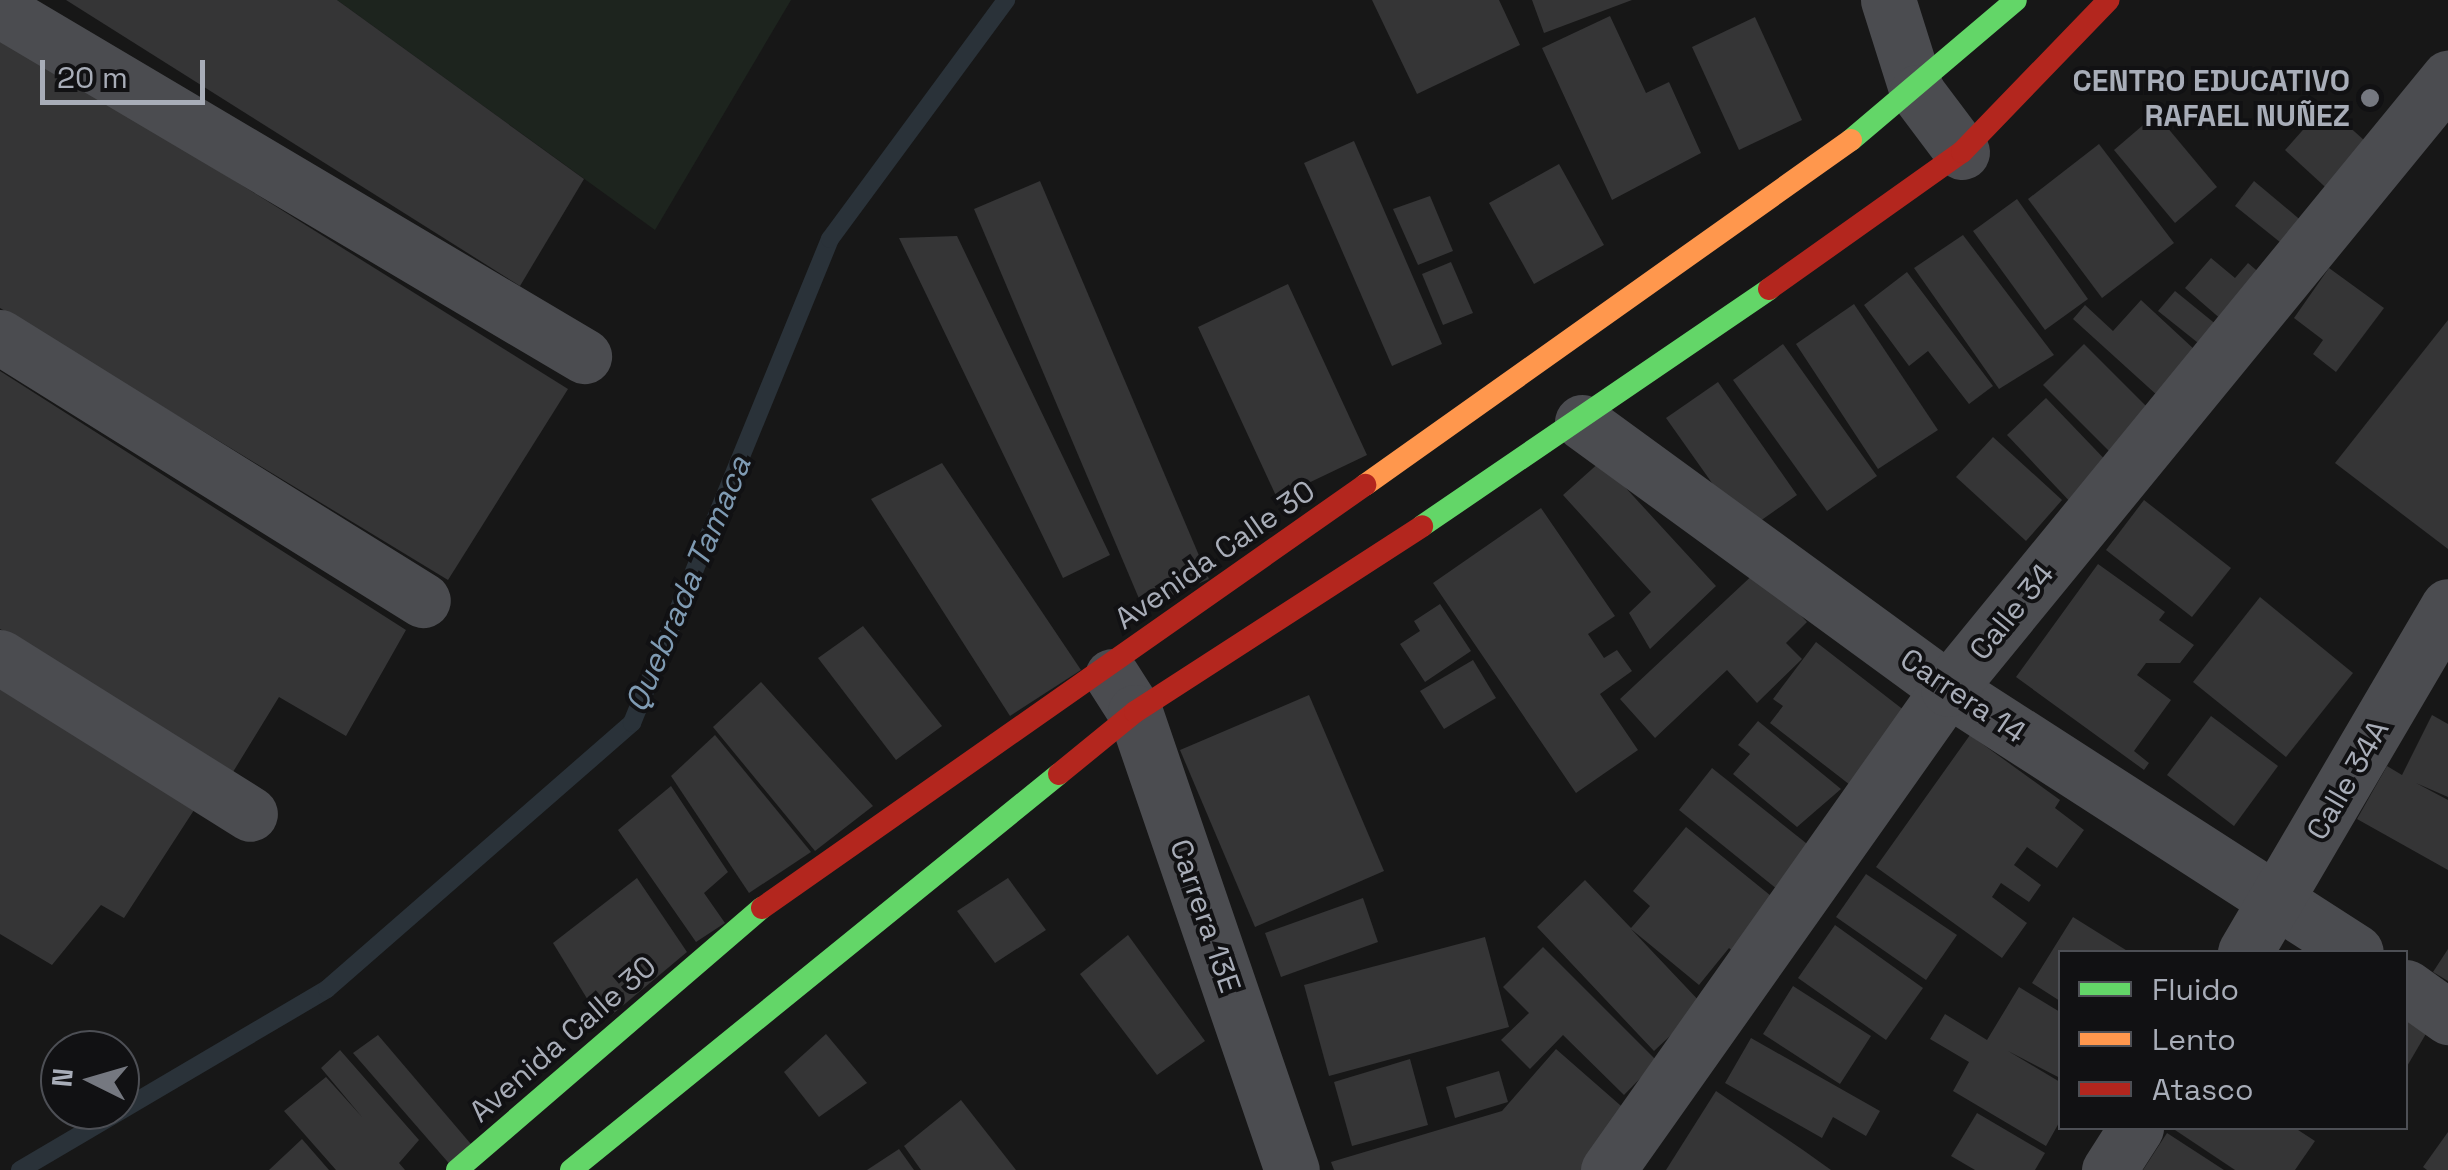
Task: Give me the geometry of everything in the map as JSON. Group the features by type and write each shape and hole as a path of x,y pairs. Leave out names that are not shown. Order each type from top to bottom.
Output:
{"main road":[{"name":"Avenida Calle 30","path":"457,1170 807,869 978,745 1106,668 1917,92 2016,0"},
{"path":"571,1170 1135,712 1582,422 1962,152 2108,0"}],"street":[{"path":"1888,0 1917,92 1962,152"},
{"path":"0,10 584,356"},
{"name":"Calle 34","path":"1608,1170 1948,690 2448,78"},
{"path":"0,337 423,600"},
{"name":"Carrera 14","path":"1582,422 1948,690 2353,950"},
{"name":"Calle 34A","path":"2247,950 2448,606"},
{"path":"0,656 250,814"},
{"name":"Carrera 13E","path":"1106,668 1135,712 1292,1170"},
{"path":"2408,988 2448,1016"},
{"path":"2109,1170 2135,1130"}],"shaded area":[{"path":"337,0 791,0 655,230"}],"building":[{"path":"66,0 337,0 584,179 520,286"},
{"path":"1372,0 1499,0 1520,45 1417,94"},
{"path":"1532,0 1632,0 1544,33"},
{"path":"1610,16 1646,93 1669,82 1701,153 1612,200 1542,48"},
{"path":"1755,17 1802,120 1739,150 1692,47"},
{"path":"0,34 568,389 448,580 0,308"},
{"path":"2325,105 2375,150 2335,196 2285,150"},
{"path":"2156,114 2217,187 2175,223 2114,150"},
{"path":"1354,141 1442,344 1392,366 1304,163"},
{"path":"2099,144 2174,243 2102,298 2028,199"},
{"path":"1559,164 1604,245 1534,284 1489,203"},
{"path":"1040,181 1209,579 1143,608 974,209"},
{"path":"2254,181 2310,228 2291,251 2235,206"},
{"path":"1430,196 1453,251 1418,265 1393,209"},
{"path":"2017,199 2088,299 2045,330 1973,231"},
{"path":"1963,235 2054,355 1999,389 1914,268"},
{"path":"957,236 1110,555 1063,578 899,238"},
{"path":"2211,258 2235,278 2248,263 2269,281 2230,327 2185,288"},
{"path":"1451,262 1473,313 1443,325 1422,274"},
{"path":"2329,268 2384,308 2336,372 2313,354 2323,340 2294,318"},
{"path":"1907,272 1993,386 1969,404 1928,351 1909,366 1864,305"},
{"path":"1288,284 1367,455 1277,498 1198,327"},
{"path":"2175,291 2223,330 2207,350 2158,311"},
{"path":"2141,300 2209,363 2169,406 2073,319 2085,305 2113,331"},
{"path":"1854,304 1938,430 1878,469 1796,344"},
{"path":"2448,320 2448,549 2335,463"},
{"path":"1783,344 1877,476 1827,511 1733,380"},
{"path":"2084,344 2161,421 2121,463 2043,385"},
{"path":"0,371 406,630 346,736 279,697 233,772 0,629"},
{"path":"1718,382 1797,495 1746,531 1666,418"},
{"path":"2046,398 2114,469 2075,507 2007,435"},
{"path":"1993,437 2062,500 2026,541 1956,477"},
{"path":"1601,461 1716,586 1650,649 1629,613 1651,592 1563,495"},
{"path":"942,463 1081,670 1010,716 871,499"},
{"path":"2144,500 2231,568 2192,617 2106,550"},
{"path":"1541,508 1615,616 1588,634 1604,658 1617,650 1632,671 1600,694 1638,750 1576,793 1433,583"},
{"path":"2098,564 2165,612 2159,620 2194,645 2180,663 2146,663 2137,675 2171,700 2134,751 2149,763 2144,770 2016,677"},
{"path":"1758,570 1807,622 1786,643 1802,659 1757,703 1727,670 1655,738 1620,699"},
{"path":"2260,597 2353,673 2286,757 2193,682"},
{"path":"1440,604 1471,651 1425,682 1400,644 1420,631 1414,621"},
{"path":"863,626 942,726 896,760 818,658"},
{"path":"1816,642 1905,711 1854,788 1770,723 1783,706 1773,699"},
{"path":"1473,660 1496,698 1444,729 1420,691"},
{"path":"0,681 196,807 124,918 101,905 52,965 0,934"},
{"path":"761,682 873,806 815,851 713,727"},
{"path":"1309,695 1384,871 1255,927 1180,750"},
{"path":"2432,715 2448,724 2448,797 2416,783 2448,800 2448,870 2357,819 2387,766 2402,775"},
{"path":"2211,716 2278,766 2234,826 2167,775"},
{"path":"1758,721 1841,789 1797,827 1733,774 1750,754 1738,745"},
{"path":"715,735 811,852 749,893 671,776"},
{"path":"1970,735 2060,800 2055,808 2084,830 2057,868 2027,847 2014,865 2041,885 2029,902 2001,883 1992,897 2027,923 2002,958 1876,867"},
{"path":"1712,768 1816,851 1783,894 1679,810"},
{"path":"671,786 728,872 704,893 725,923 696,942 618,830"},
{"path":"1686,827 1781,904 1738,956 1729,948 1699,985 1631,929 1703,1005 1654,1051 1537,927 1585,880 1631,928 1650,906 1633,891"},
{"path":"1866,874 1957,935 1926,980 1836,917"},
{"path":"637,878 687,952 602,1023 553,943"},
{"path":"1008,878 1046,930 995,963 957,911"},
{"path":"1363,898 1378,942 1281,977 1265,933"},
{"path":"2073,917 2126,950 2058,950 2058,1000 2032,983"},
{"path":"1835,925 1923,988 1886,1040 1798,978"},
{"path":"1128,935 1205,1041 1157,1075 1080,974"},
{"path":"1485,937 1509,1027 1329,1076 1304,985"},
{"path":"1543,947 1657,1061 1624,1095 1563,1035 1530,1069 1501,1040 1529,1013 1503,987"},
{"path":"2448,949 2448,981 2433,972"},
{"path":"1793,986 1871,1036 1840,1084 1763,1034"},
{"path":"2019,987 2058,1011 2058,1077 2008,1051 2058,1081 2058,1125 2046,1146 1953,1091 1969,1062 1930,1039 1945,1014 1987,1040"},
{"path":"2408,1020 2427,1032 2408,1065"},
{"path":"826,1034 867,1083 819,1117 784,1072"},
{"path":"378,1035 476,1150 453,1168 353,1053"},
{"path":"1751,1038 1880,1111 1866,1136 1833,1117 1822,1138 1725,1083"},
{"path":"1556,1049 1636,1119 1591,1170 1334,1170 1331,1162 1502,1111"},
{"path":"340,1050 419,1140 399,1163 405,1170 336,1170 284,1111 326,1077 362,1117 321,1068"},
{"path":"1410,1059 1428,1125 1352,1146 1334,1082"},
{"path":"1499,1071 1508,1102 1455,1118 1446,1087"},
{"path":"1716,1091 1803,1150 1831,1170 1666,1170"},
{"path":"961,1100 1016,1170 921,1170 904,1146"},
{"path":"1977,1113 2045,1153 2035,1170 1975,1170 1951,1156"},
{"path":"2175,1130 2298,1130 2315,1141 2295,1170 2235,1170"},
{"path":"2448,1132 2448,1170 2427,1170 2423,1167"},
{"path":"2167,1133 2224,1170 2143,1170"},
{"path":"302,1139 329,1170 269,1170"},
{"path":"899,1149 914,1170 867,1170"}],"waterway":[{"name":"Quebrada Tamaca","path":"20,1170 327,989 632,723 830,239 1006,0"}],"traffic: fast":[{"path":"1851,140 2016,0"},
{"path":"1422,526 1769,289"},
{"path":"571,1170 1059,774"},
{"path":"457,1170 762,908"}],"traffic: slow":[{"path":"1365,485 1851,140"}],"traffic: jam":[{"path":"1769,289 1962,152 2109,0"},
{"path":"762,908 1365,485"},
{"path":"1059,774 1135,712 1422,526"}],"place":[{"name":"CENTRO EDUCATIVO RAFAEL NUÑEZ","path":"2370,98"}]}
